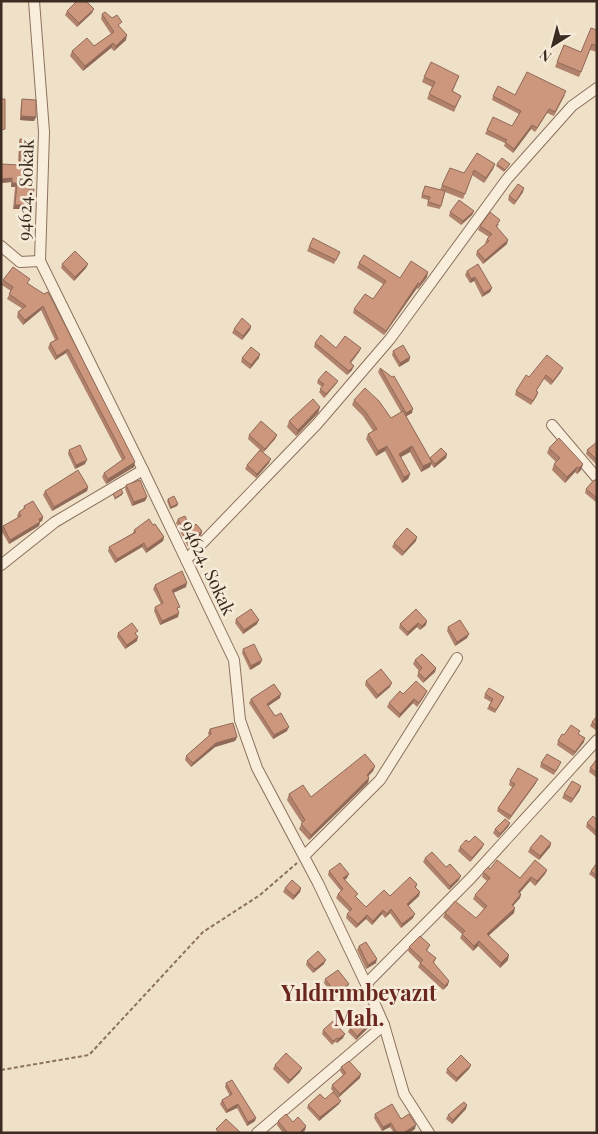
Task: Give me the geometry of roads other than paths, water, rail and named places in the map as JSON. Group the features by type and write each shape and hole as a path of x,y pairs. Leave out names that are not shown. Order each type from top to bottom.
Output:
{"street":[{"name":"94624. Sokak","path":"34,1 44,132 40,261 144,470 234,660 240,720 257,768 304,856 366,984 384,1025 404,1094 429,1133"},
{"path":"186,560 318,424 390,339 507,179 572,106 597,88"},
{"path":"1,246 20,262 40,261"},
{"path":"552,425 597,478"},
{"path":"1,565 55,522 144,470"},
{"path":"304,856 380,780 457,658"},
{"path":"366,984 471,878 597,740"},
{"path":"258,1133 384,1025"}],"district":[{"name":"Yıldırımbeyazıt Mah.","path":"359,1006"}]}
